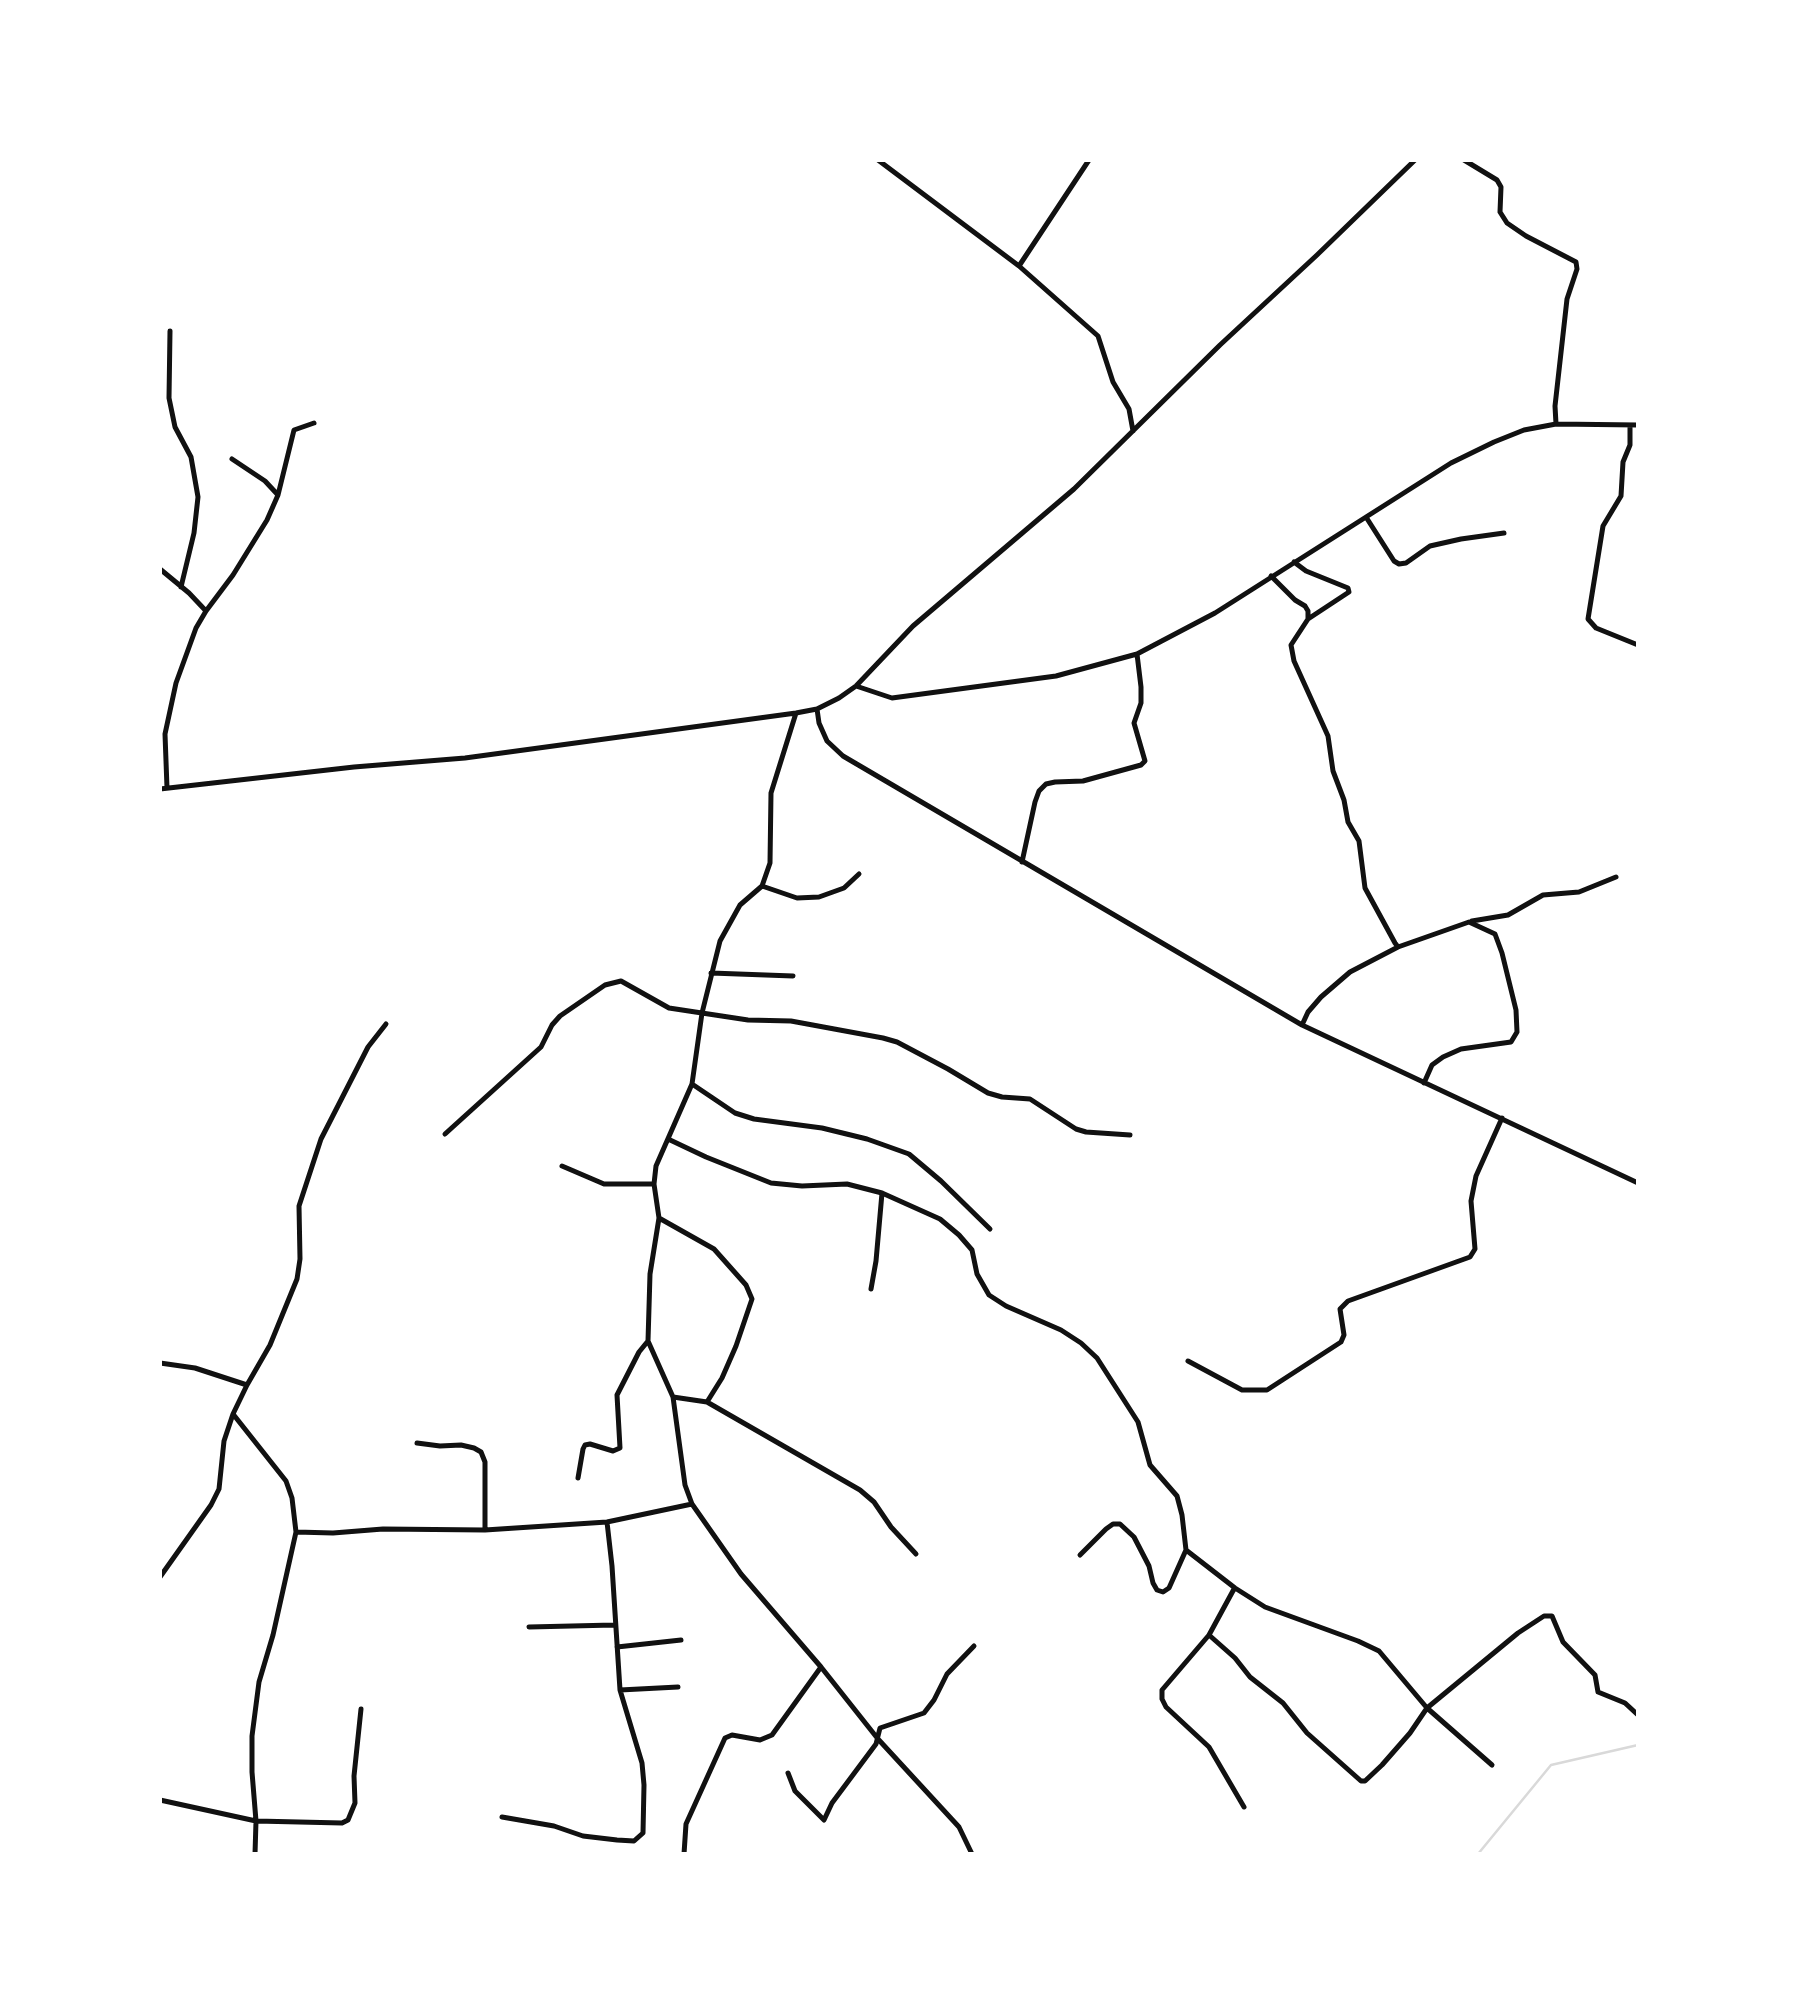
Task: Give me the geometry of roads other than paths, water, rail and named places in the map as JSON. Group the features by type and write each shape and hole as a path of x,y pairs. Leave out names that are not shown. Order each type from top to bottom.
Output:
{"street":[{"path":"878,160 1019,266 1098,336 1113,382 1130,408 1134,431"},
{"path":"1019,266 1089,160"},
{"path":"314,424 294,430 278,495 267,520 196,628 176,683 164,734 164,788 465,758 817,709 856,686 913,626 1074,489 1414,160"},
{"path":"1464,160 1502,187 1500,212 1508,223 1576,262 1567,299 1556,424"},
{"path":"170,331 169,398 175,427 191,458 198,497 194,534 180,587"},
{"path":"856,686 892,698 1056,676 1137,654 1215,613 1465,456 1524,430 1556,424 1638,425"},
{"path":"1630,426 1621,496 1602,526 1588,619 1596,628 1638,644"},
{"path":"232,459 265,481 278,495"},
{"path":"1366,517 1399,564 1430,546 1504,533"},
{"path":"1294,562 1348,588 1349,592 1308,618 1291,645 1294,661 1328,736 1348,822 1358,840 1365,888 1398,947"},
{"path":"160,569 206,612"},
{"path":"1271,576 1305,606 1308,618"},
{"path":"1022,862 1035,802 1046,784 1083,781 1140,766 1145,761 1134,723 1141,687 1137,654"},
{"path":"817,709 818,723 827,742 843,756 1302,1026 1638,1183"},
{"path":"796,712 771,792 770,864 762,886 740,905 720,941 702,1013 692,1084 656,1166 654,1184 659,1218 650,1274 648,1341 673,1398 685,1485 692,1504 740,1574 959,1828 972,1854"},
{"path":"762,886 797,898 819,897 844,888 859,874"},
{"path":"1302,1026 1321,997 1350,972 1398,947 1469,922 1508,915 1543,895 1578,892 1616,877"},
{"path":"1424,1083 1432,1066 1443,1057 1462,1049 1511,1042 1517,1032 1516,1010 1495,934 1469,922"},
{"path":"711,973 793,976"},
{"path":"445,1134 541,1048 560,1016 605,985 621,981 662,1006 748,1020 791,1021 897,1042 988,1093 1030,1099 1076,1129 1130,1135"},
{"path":"160,1577 218,1489 224,1441 233,1414 270,1346 297,1279 299,1206 321,1139 368,1048 386,1024"},
{"path":"692,1084 735,1113 822,1128 909,1154 990,1230"},
{"path":"1188,1361 1242,1390 1266,1390 1341,1342 1344,1335 1340,1310 1348,1301 1470,1257 1475,1249 1471,1201 1476,1176 1502,1118"},
{"path":"668,1139 772,1183 847,1184 882,1192 940,1219 972,1250 981,1285 989,1295 1062,1330 1096,1358 1138,1422 1150,1465 1176,1496 1186,1550 1169,1588 1162,1592 1153,1583 1134,1537 1120,1524 1113,1524 1080,1555"},
{"path":"562,1166 604,1184 654,1184"},
{"path":"871,1289 882,1192"},
{"path":"659,1218 714,1249 746,1285 752,1299 736,1346 707,1402"},
{"path":"578,1478 585,1445 613,1451 620,1448 617,1395 648,1341"},
{"path":"160,1363 195,1368 247,1385"},
{"path":"673,1398 707,1402 860,1490 916,1554"},
{"path":"233,1414 286,1481 296,1532 259,1682 252,1736 255,1854"},
{"path":"417,1442 462,1445 481,1452 485,1462 485,1530"},
{"path":"296,1532 485,1530 606,1522 692,1504"},
{"path":"502,1817 554,1826 583,1836 634,1841 642,1833 642,1762 620,1690 606,1522"},
{"path":"1186,1550 1264,1607 1378,1651 1427,1708 1492,1766"},
{"path":"1235,1588 1208,1635 1162,1690 1162,1699 1210,1747 1244,1807"},
{"path":"1208,1635 1361,1781 1382,1765 1427,1708 1544,1616 1552,1616 1562,1642 1596,1675 1598,1692 1625,1703 1638,1715"},
{"path":"529,1626 614,1625"},
{"path":"617,1647 682,1640"},
{"path":"788,1773 796,1791 824,1820 876,1744 880,1728 924,1713 947,1674 974,1646"},
{"path":"684,1854 686,1824 725,1738 760,1740 772,1735 821,1667"},
{"path":"620,1690 678,1687"},
{"path":"160,1800 256,1821 342,1823 348,1820 355,1803 360,1709"}],"waterway":[{"path":"1478,1854 1551,1765 1638,1745"}]}
